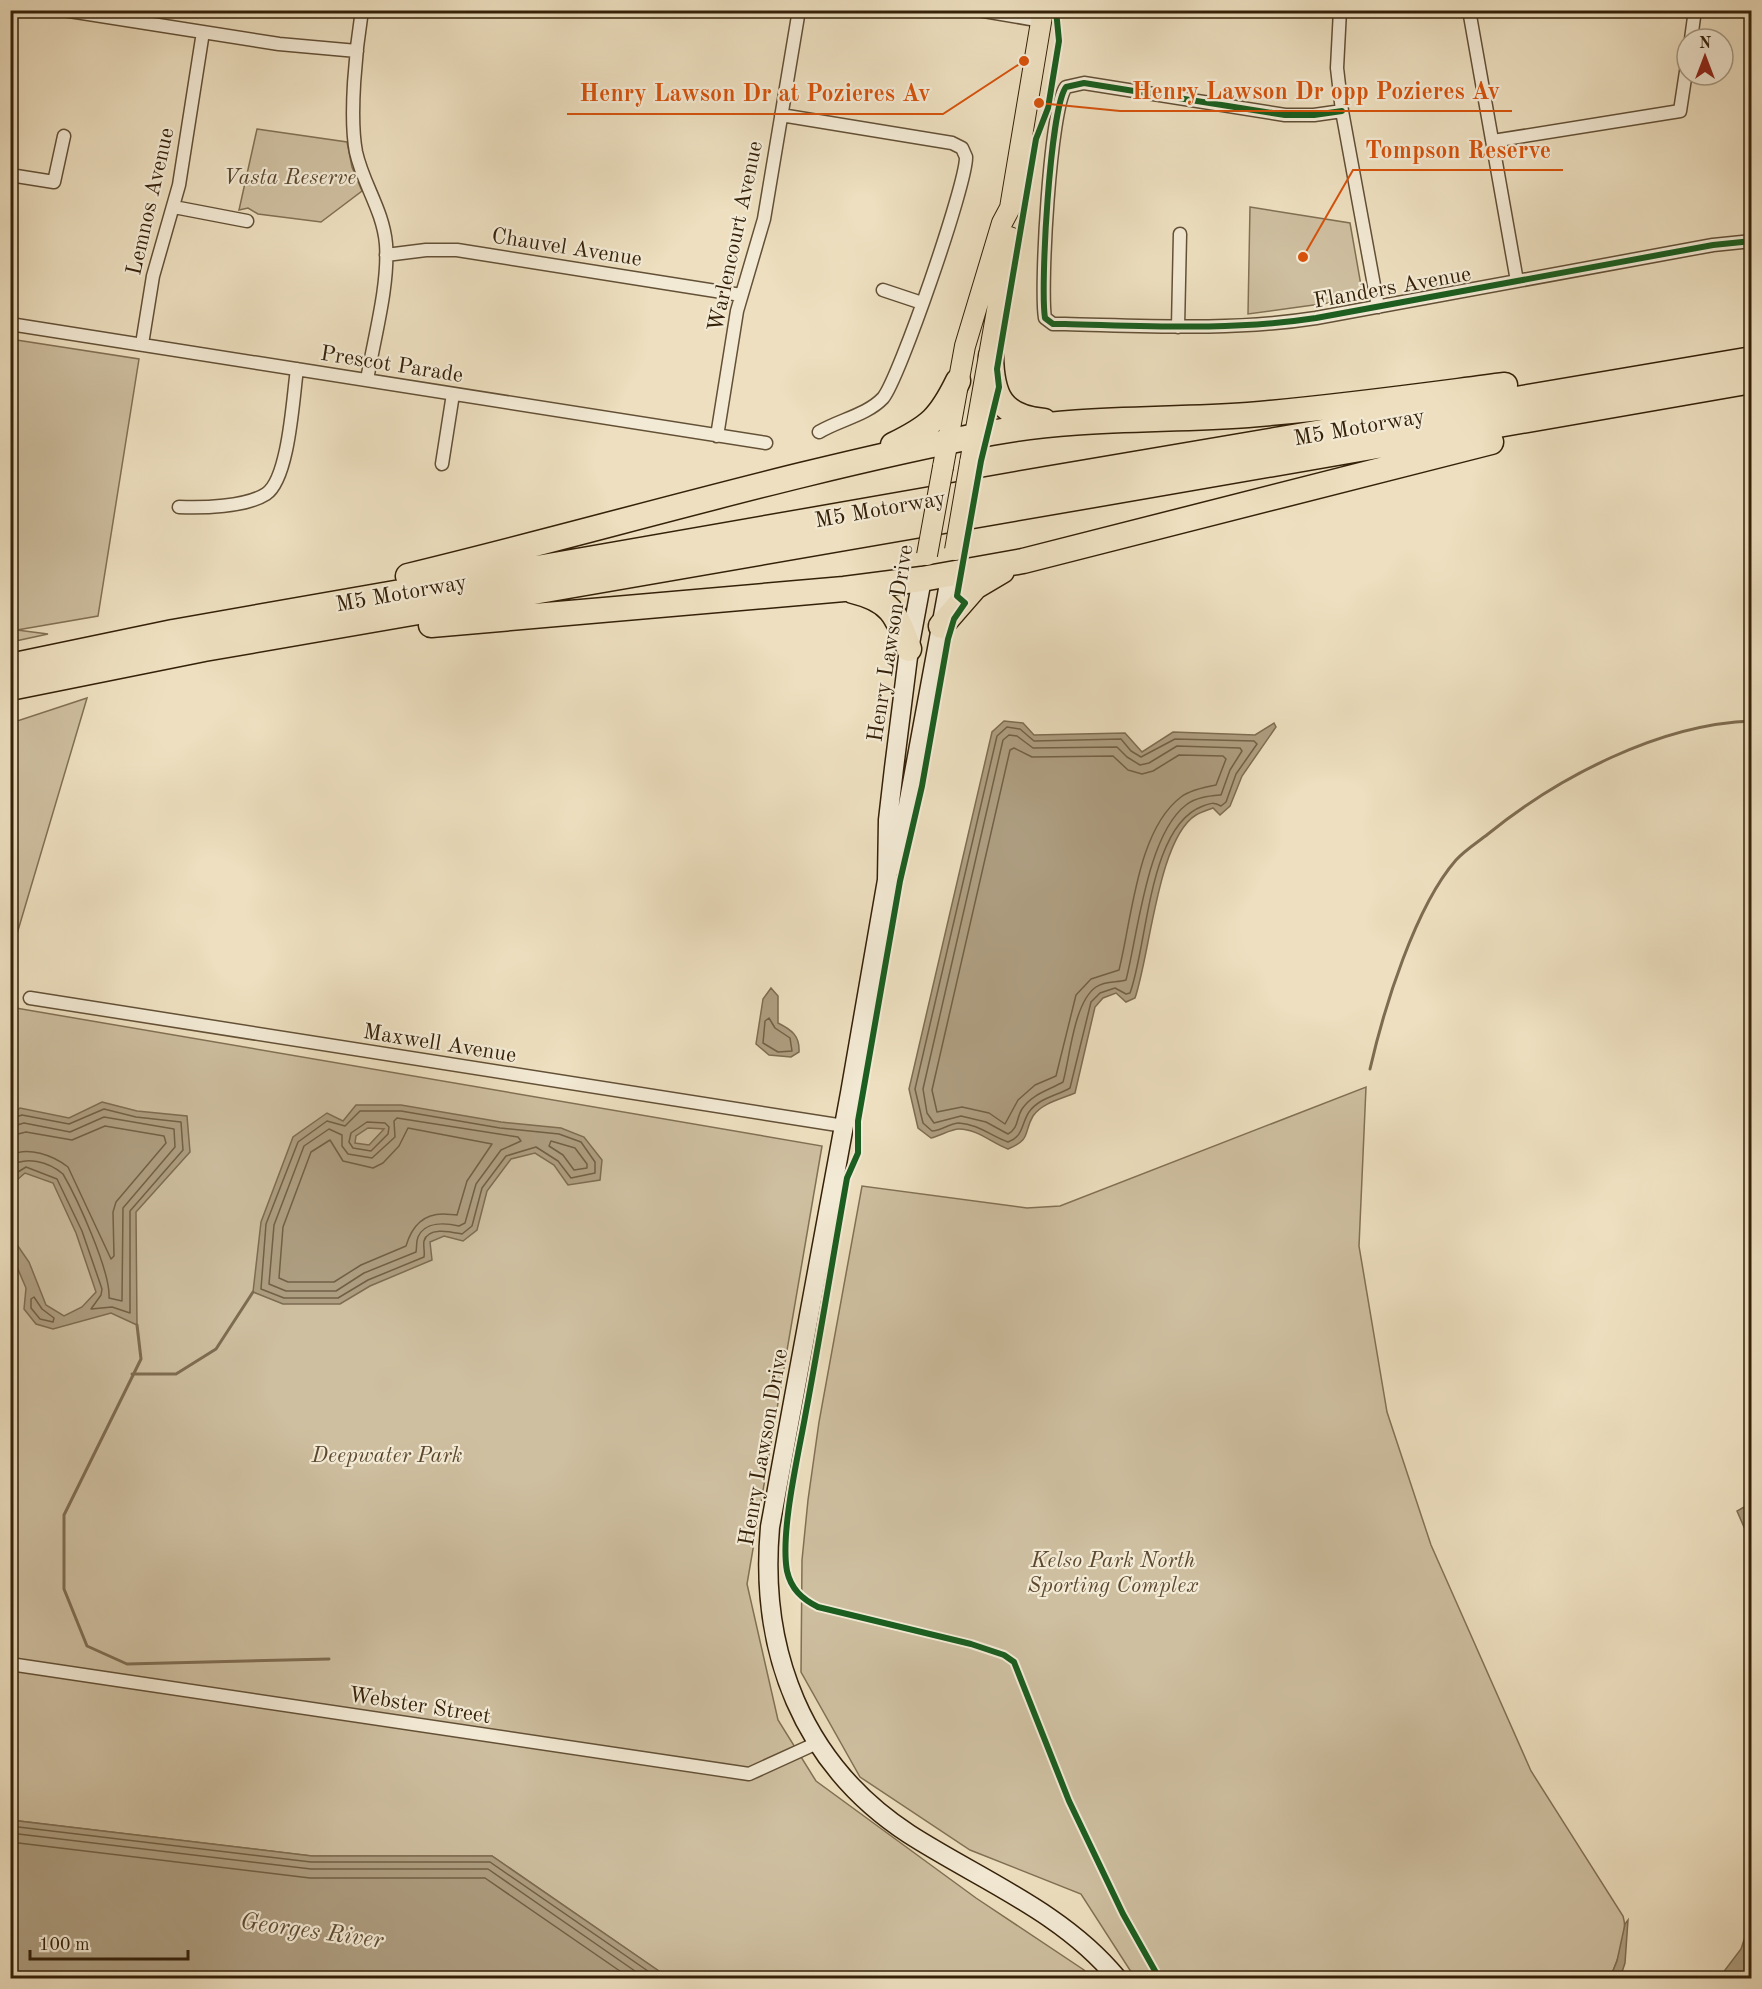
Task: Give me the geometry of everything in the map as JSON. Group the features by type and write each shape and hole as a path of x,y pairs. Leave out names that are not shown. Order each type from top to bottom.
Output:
{"highway":[{"path":"991,356 991,379 1003,405 1018,415 1040,420 1068,422 1249,414 1307,409 1752,358"},
{"name":"M5 Motorway","path":"10,666 173,632 1752,358"},
{"path":"864,459 930,425 958,381"},
{"path":"130,662 474,620 844,589 922,579 953,562 1023,561 1466,447 1742,383"},
{"name":"M5 Motorway","path":"10,688 130,662 1742,383"},
{"path":"173,632 558,540 728,491 864,459 1068,422"},
{"path":"941,627 975,587 1023,561"},
{"path":"844,589 871,595 890,606 902,626 909,649"}],"main road":[{"name":"Henry Lawson Drive","path":"887,880 901,843 991,356 1012,224 1010,208 1043,16"},
{"name":"Henry Lawson Drive","path":"1010,208 1002,223 978,300 958,381 909,649 888,820 887,880 775,1495 766,1565 771,1620 785,1679 817,1743 883,1814 908,1833 1077,1938 1117,1978"}],"street":[{"path":"63,10 292,46 357,51"},
{"path":"362,10 357,51 354,127 356,153 380,213 386,255 367,380"},
{"name":"Warlencourt Avenue","path":"717,435 741,295 761,231 799,10"},
{"path":"978,10 1043,16"},
{"path":"1340,10 1337,68 1342,111 1378,307"},
{"path":"1469,10 1517,281"},
{"path":"1693,27 1695,10"},
{"name":"Lemnos Avenue","path":"142,344 153,276 174,207 203,32"},
{"name":"Flanders Avenue","path":"1342,111 1295,116 1084,83 1066,87 1060,99 1054,136 1045,318 1053,324 1178,327 1268,325 1713,245 1752,241"},
{"path":"1493,141 1680,111 1684,87"},
{"path":"781,115 946,141 962,148 966,157 922,303 897,374 888,391 867,410 819,432"},
{"path":"10,175 55,187 64,136"},
{"path":"174,207 247,221"},
{"path":"1178,327 1180,234"},
{"name":"Chauvel Avenue","path":"386,255 426,250 457,250 741,295"},
{"path":"883,290 922,303"},
{"name":"Prescot Parade","path":"10,324 766,443"},
{"path":"179,507 207,508 246,500 266,494 273,487 281,470 297,369"},
{"path":"442,464 453,394"},
{"name":"Maxwell Avenue","path":"30,998 844,1126"},
{"name":"Webster Street","path":"10,1664 748,1774 817,1743"}],"green space":[{"name":"Vasta Reserve","path":"257,129 347,142 352,167 362,191 321,222 258,214 248,208 239,210"},
{"path":"1250,207 1350,223 1362,291 1357,299 1248,314"},
{"path":"10,339 139,359 98,616 17,630 48,634 11,642"},
{"path":"87,698 11,954 11,723"},
{"name":"Deepwater Park","path":"10,1007 822,1146 747,1584 778,1720 816,1781 976,1898 1084,1970 1090,1978 669,1978 492,1856 312,1856 11,1820"},
{"name":"Kelso Park North Sporting Complex","path":"1366,1087 1359,1246 1387,1412 1431,1545 1531,1771 1623,1916 1623,1939 1610,1978 1135,1978 1081,1894 970,1850 860,1777 801,1672 802,1560 808,1500 819,1422 862,1186 1027,1208 1060,1206"}],"water":[{"path":"1004,721 1023,723 1034,735 1125,733 1142,752 1173,732 1255,735 1274,723 1276,727 1242,776 1230,806 1220,815 1213,808 1200,813 1183,828 1164,872 1135,998 1126,1002 1116,993 1103,998 1095,1007 1075,1093 1041,1108 1033,1116 1024,1139 1008,1149 966,1130 956,1129 931,1138 918,1128 909,1089 992,732"},
{"path":"771,988 778,996 778,1023 791,1031 798,1042 799,1052 791,1057 769,1055 756,1044 763,999"},
{"path":"102,1102 137,1111 187,1116 190,1152 136,1212 137,1325 111,1313 53,1329 36,1324 24,1309 26,1288 11,1253 11,1236 29,1262 46,1305 64,1316 82,1307 96,1292 76,1233 53,1183 25,1173 11,1185 11,1115 20,1108 69,1118"},
{"path":"356,1105 401,1105 501,1122 561,1128 584,1137 602,1160 600,1180 568,1185 554,1165 535,1153 511,1159 487,1191 477,1230 463,1241 444,1236 430,1242 432,1260 370,1286 340,1304 283,1304 253,1292 261,1222 293,1137 327,1113 343,1121","holes":["368,1128 384,1129 369,1145 355,1143 356,1136"]},
{"path":"1751,1503 1751,1532 1747,1534 1737,1511"},
{"name":"Georges River","path":"10,1820 312,1856 492,1856 669,1978 11,1978"},
{"path":"1751,1919 1751,1967 1739,1978 1719,1978 1741,1949"},
{"path":"1628,1920 1625,1963 1620,1978 1610,1978 1617,1961 1625,1924"}],"waterway":[{"path":"1370,1069 1393,988 1414,931 1441,880 1460,856 1546,793 1612,757 1682,732 1717,724 1752,721"},
{"path":"132,1374 176,1374 216,1349 253,1292"},
{"path":"137,1325 141,1359 64,1515 64,1589 87,1646 127,1664 329,1659"}],"cycle path":[{"path":"1056,10 1059,41 1048,108 1036,139 997,369 999,387 981,461 957,596 965,603 954,619 948,639 922,786 900,881 858,1121 858,1153 847,1178 794,1473 785,1555 787,1571 794,1588 807,1601 818,1607 971,1644 1004,1655 1014,1662 1069,1801 1123,1914 1159,1978"},
{"path":"1342,111 1314,115 1285,115 1084,83 1066,87 1060,102 1051,161 1045,237 1045,318 1053,324 1159,326 1222,326 1285,322 1713,245 1752,241"}],"place":[{"name":"Henry Lawson Dr at Pozieres Av","path":"1024,61"},
{"name":"Henry Lawson Dr opp Pozieres Av","path":"1039,103"},
{"name":"Tompson Reserve","path":"1303,257"}]}
